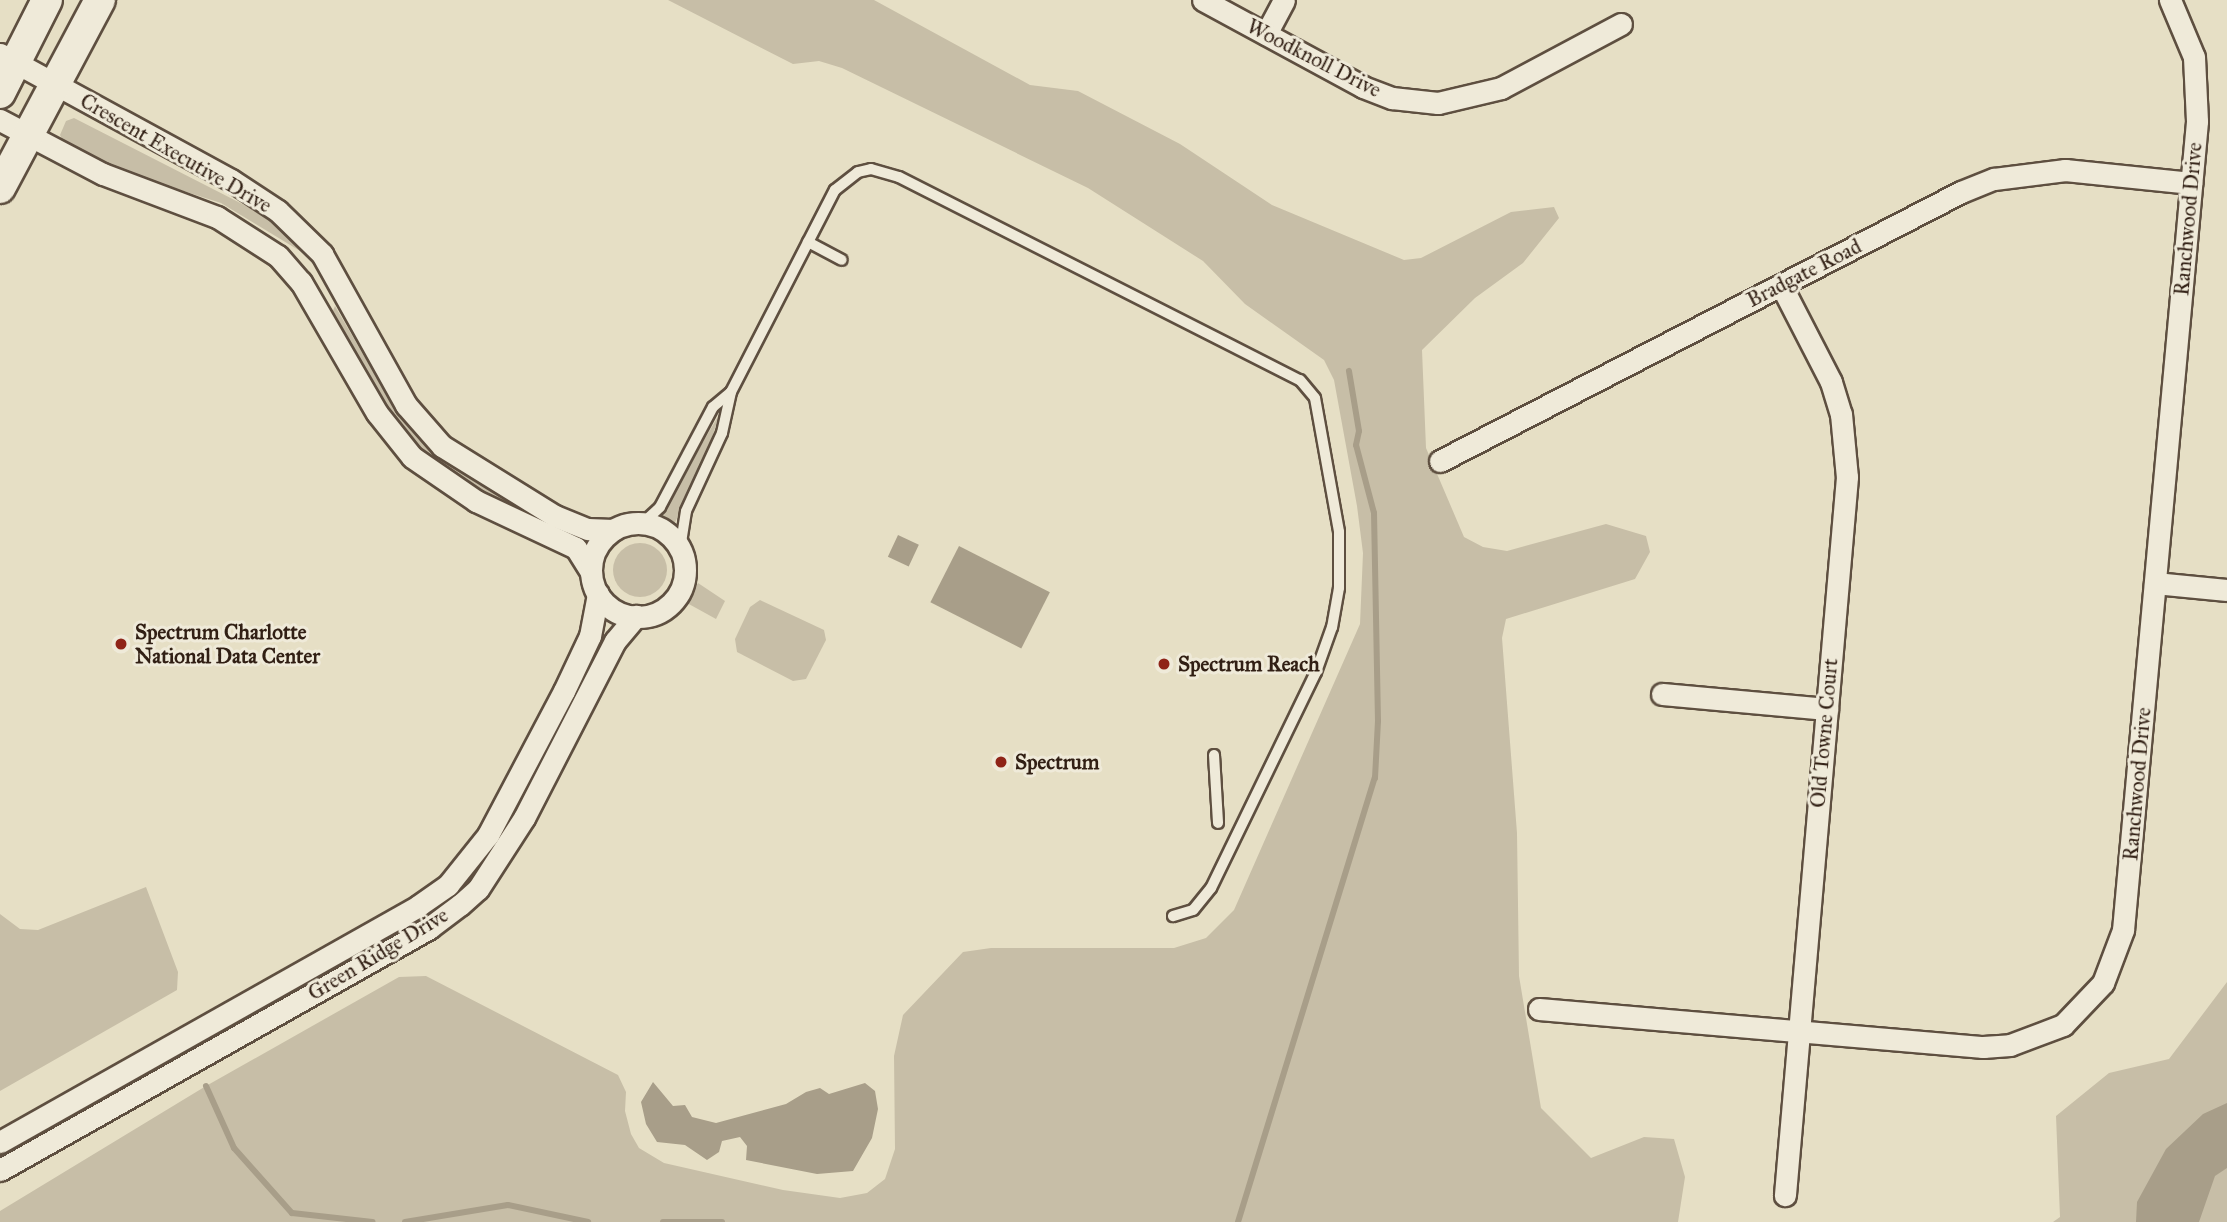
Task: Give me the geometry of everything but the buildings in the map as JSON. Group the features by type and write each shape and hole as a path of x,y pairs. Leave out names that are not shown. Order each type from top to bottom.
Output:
{"main road":[{"path":"0,93 8,57 47,0"},
{"path":"0,188 100,0"}],"street":[{"name":"Woodknoll Drive","path":"1203,0 1363,87 1392,98 1438,103 1501,88 1621,24"},
{"path":"1266,34 1284,0"},
{"name":"Ranchwood Drive","path":"1539,1009 1983,1047 2010,1045 2063,1025 2093,998 2116,957 2123,930 2191,183 2198,89 2190,42 2170,0"},
{"name":"Crescent Executive Drive","path":"8,57 231,180 295,225 332,269 406,405 442,446 555,516 588,529 612,530 643,523"},
{"name":"Crescent Executive Drive","path":"0,120 103,174 216,217 278,256 305,288 377,413 412,457 476,501 576,548 591,572 598,594"},
{"name":"Bradgate Road","path":"1440,461 1781,285 1994,179 2065,170 2191,183"},
{"name":"Old Towne Court","path":"1781,285 1831,382 1847,447 1785,1195"},
{"path":"598,594 614,610 636,617 658,612 675,598 685,574 680,549 663,529 643,523"},
{"path":"591,572 596,550 612,530"},
{"path":"2155,583 2227,590"},
{"name":"Green Ridge Drive","path":"0,1142 418,906 448,885 488,835 564,691 590,636 598,594"},
{"name":"Green Ridge Drive","path":"0,1170 429,928 460,905 478,889 524,818 615,641 636,617"},
{"path":"1662,694 1826,709"}],"lane":[{"path":"680,549 686,512 722,433 731,392 843,180 871,169 883,171 1300,380 1315,398 1339,532 1339,588 1332,627 1316,672 1211,888 1193,910 1173,916"},
{"path":"808,242 842,260"},
{"path":"643,523 660,507 713,407 731,392"},
{"path":"1214,755 1219,823"}],"shaded area":[{"path":"668,0 874,0 1030,85 1078,91 1180,144 1272,205 1404,260 1421,258 1511,212 1554,207 1559,218 1523,263 1475,298 1422,350 1426,448 1464,537 1483,547 1507,551 1606,524 1646,536 1650,552 1635,579 1506,619 1502,638 1517,833 1519,976 1541,1108 1591,1158 1644,1137 1674,1139 1685,1177 1678,1222 0,1222 0,1211 206,1086 399,977 426,976 618,1075 626,1092 625,1111 631,1134 639,1148 664,1163 783,1190 840,1198 867,1193 885,1179 895,1149 894,1056 903,1015 963,952 991,948 1174,948 1206,938 1234,910 1360,624 1363,553 1357,506 1334,380 1324,360 1245,304 1203,261 1088,188 842,68 819,61 793,64"},
{"path":"74,118 256,211 278,225 305,254 221,203 130,174 64,143 60,135 66,121"},
{"path":"335,306 390,401 425,444 469,476 563,530 507,509 414,444 377,394 332,313"},
{"path":"720,413 710,443 674,525 660,516"},
{"path":"898,535 919,545 909,566 888,557"},
{"path":"640,543 659,551 667,570 659,589 640,597 621,589 613,570 621,551"},
{"path":"959,546 1050,592 1021,648 930,602"},
{"path":"698,583 725,601 716,619 687,603"},
{"path":"760,600 824,630 826,640 806,679 793,681 737,652 735,639 750,607"},
{"path":"470,875 474,879 432,918 285,994"},
{"path":"146,887 178,972 177,990 0,1091 0,914 20,929 38,930"},
{"path":"2227,982 2227,1222 2053,1222 2060,1217 2056,1116 2109,1073 2169,1059"},
{"path":"242,1015 246,1022 0,1161 0,1150"},
{"path":"653,1082 673,1106 685,1105 692,1117 716,1123 786,1104 806,1092 820,1088 829,1094 865,1083 875,1091 878,1109 872,1138 853,1171 817,1174 746,1160 747,1146 740,1137 722,1141 719,1152 707,1160 685,1145 657,1142 646,1124 641,1102"},
{"path":"2227,1103 2227,1168 2215,1176 2199,1222 2136,1222 2137,1202 2166,1149 2203,1114"}],"waterway":[{"path":"1238,1222 1375,778 1378,721 1374,513 1356,445 1359,431 1349,371"},
{"path":"206,1086 234,1148 292,1213 373,1222"},
{"path":"405,1222 508,1205 588,1222"},
{"path":"663,1222 722,1222"}],"place":[{"name":"Spectrum Charlotte National Data Center","path":"121,644"},
{"name":"Spectrum Reach","path":"1164,664"},
{"name":"Spectrum","path":"1001,762"}]}
